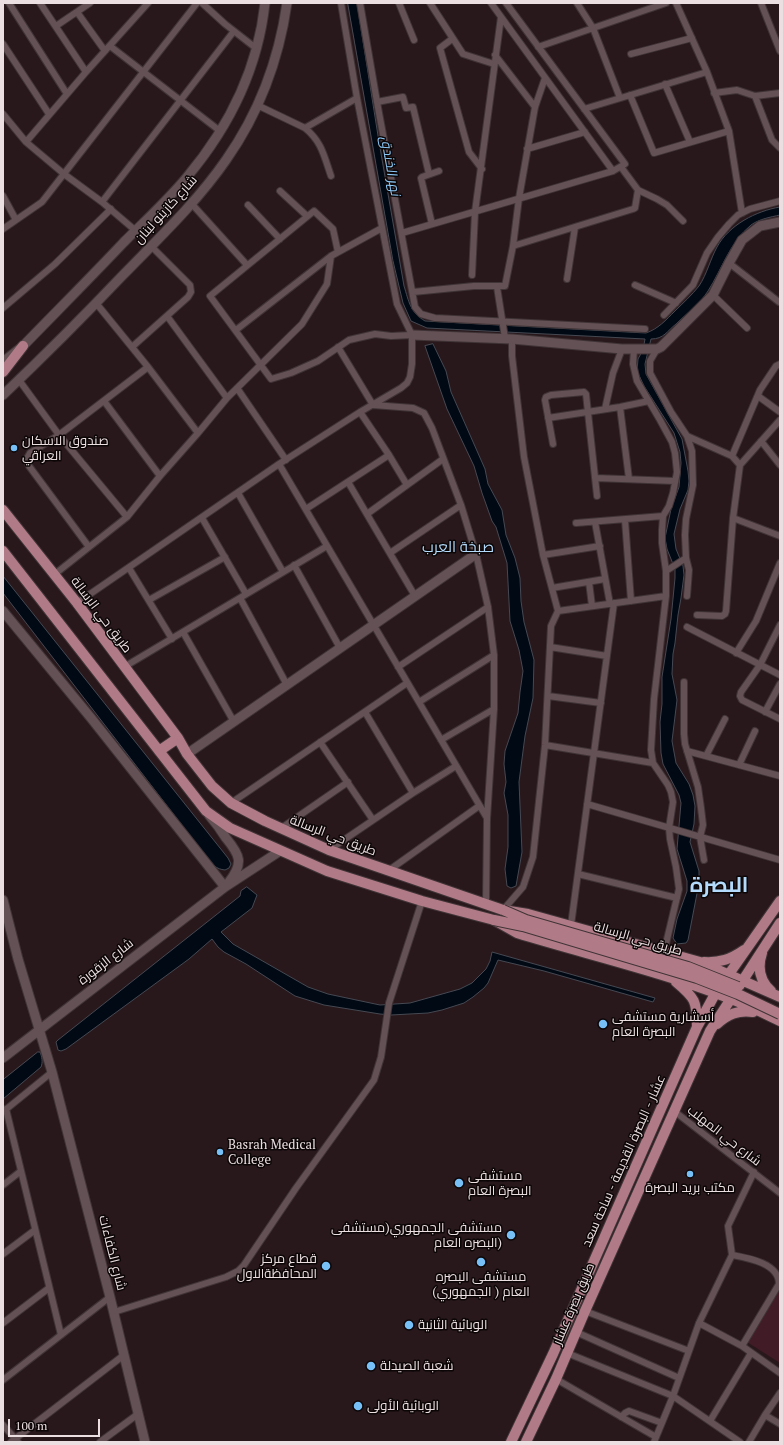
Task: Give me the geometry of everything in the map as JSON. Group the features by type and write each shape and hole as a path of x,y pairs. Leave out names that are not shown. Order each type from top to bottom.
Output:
{"main road":[{"path":"3,372 23,346"},
{"name":"طريق حي الرسالة","path":"3,510 7,519 55,574 77,603 212,786 231,803 280,829 329,850 486,903 526,920 688,967 780,1006"},
{"name":"طريق حي الرسالة","path":"3,551 206,811 230,828 327,871 422,901 523,926 697,978 738,994 780,1014"},
{"path":"159,751 178,738"},
{"name":"عشار - البصرة القديمة - ساحة سعد","path":"511,1442 553,1354 697,1027 715,994 780,901"},
{"path":"503,910 528,914 571,925 700,962 779,994"},
{"name":"طريق حي الرسالة","path":"494,920 517,933 672,978 730,999 780,1021"},
{"name":"طريق بصرة عشار","path":"526,1442 556,1379 710,1031 780,923"},
{"path":"764,947 759,961 760,974 765,985 779,994"},
{"path":"700,962 726,960 738,955 748,948"},
{"path":"672,978 692,996 696,1002 697,1027"},
{"path":"710,1031 726,1017 736,1012 746,1011 765,1014"}],"street":[{"path":"9,3 66,94"},
{"path":"40,3 86,72"},
{"path":"56,26 90,3"},
{"path":"26,142 66,94 148,3"},
{"path":"3,229 42,202 197,3"},
{"path":"202,3 257,49"},
{"name":"شارع كازينو لبنان","path":"3,362 23,346 136,230 187,177 205,153 220,131 241,93 257,49 265,3"},
{"name":"شارع كازينو لبنان","path":"3,395 151,246 191,202 225,161 242,134 257,105 275,58 284,25 287,3"},
{"path":"77,603 286,460 408,383 412,364 412,335 397,304 357,98 341,3"},
{"path":"360,3 415,307 421,314 435,318 645,329"},
{"path":"399,3 414,40"},
{"path":"430,3 463,54 494,64"},
{"path":"491,3 613,172"},
{"path":"506,3 584,108 638,190 667,205 683,221"},
{"path":"577,3 593,28 620,98"},
{"path":"538,47 666,3"},
{"path":"676,3 707,72 729,130 742,213"},
{"path":"761,3 777,34 780,51"},
{"path":"77,12 107,49 143,73 220,131"},
{"path":"472,275 475,212 482,170 495,55 501,17"},
{"path":"102,202 234,31"},
{"path":"631,54 692,38"},
{"path":"452,39 440,48 469,152 482,170"},
{"path":"3,44 49,114"},
{"path":"495,55 535,107"},
{"path":"584,108 707,72"},
{"path":"413,292 474,286 505,286 513,246 519,198 535,107 545,78"},
{"path":"665,84 690,142"},
{"path":"714,93 737,90 755,96 780,93"},
{"path":"630,95 654,153 729,130"},
{"path":"755,96 772,140 780,148"},
{"path":"377,102 403,97 406,108 413,107 429,174"},
{"path":"305,128 357,98"},
{"path":"257,105 305,128 318,140 331,176"},
{"path":"3,114 26,142 64,174 102,202 136,230"},
{"path":"527,149 585,132"},
{"path":"402,233 613,172 623,166"},
{"path":"432,224 421,178 439,171"},
{"path":"513,246 633,209 635,208 638,190"},
{"path":"280,191 307,216"},
{"path":"3,196 16,220"},
{"path":"664,315 693,285 704,258 729,224 742,213 750,209 780,201"},
{"path":"191,202 247,265"},
{"path":"248,204 280,239"},
{"path":"3,308 60,259 110,209"},
{"path":"338,252 333,229 314,210 210,296 271,379 291,373 318,361 349,340 375,334 391,336 412,335 508,338 622,349 655,349 661,347 713,295 742,240 760,226 779,225"},
{"path":"567,279 575,227"},
{"path":"236,330 331,256 382,228"},
{"path":"132,347 190,296 191,292 191,287 151,246"},
{"path":"55,574 127,517 227,398 302,324 327,284 331,256"},
{"path":"729,263 779,302"},
{"path":"635,285 676,303"},
{"path":"497,287 503,321 512,356 524,457 543,555 558,610 550,626 545,745 533,857 523,887 503,910"},
{"path":"713,295 747,328"},
{"path":"96,303 148,367 198,434"},
{"path":"167,316 227,398"},
{"path":"338,347 373,405"},
{"path":"605,409 613,373 622,349"},
{"path":"637,349 633,364 637,380 666,430 675,453 677,472 669,506 663,516 662,543 669,570 654,699 651,750 653,764 668,785 671,792 673,802 670,839 679,888 664,952"},
{"path":"655,349 650,361 650,372 671,412 688,436 692,451 693,485 686,519 684,560 689,570 687,596"},
{"path":"732,456 758,396 776,366 780,364"},
{"path":"89,547 28,464 27,459 30,453 60,435 148,367"},
{"path":"19,380 60,435 127,517"},
{"path":"237,388 286,460"},
{"path":"553,444 545,400 546,397 580,391 584,392 586,394 597,496"},
{"path":"758,396 779,410"},
{"path":"104,401 160,476"},
{"path":"548,418 649,401"},
{"path":"373,405 413,408 424,413 432,428 461,505 476,554 488,607 494,654 494,709 487,819 486,903"},
{"path":"620,407 629,479"},
{"path":"360,412 407,485"},
{"path":"697,615 722,616 725,614 733,518 740,465 780,420"},
{"path":"688,436 732,456 740,465"},
{"path":"761,441 780,465"},
{"path":"306,509 389,455"},
{"path":"367,514 444,459"},
{"path":"280,464 487,819"},
{"path":"595,478 675,481"},
{"path":"348,482 415,596"},
{"path":"238,493 283,572"},
{"path":"390,553 461,505"},
{"path":"576,523 663,516"},
{"path":"202,518 246,594"},
{"path":"733,518 780,536"},
{"path":"625,520 631,601"},
{"path":"571,925 601,703 612,604 605,579 596,522"},
{"path":"124,667 327,546"},
{"path":"543,555 600,546"},
{"path":"188,754 476,554"},
{"path":"149,600 225,557"},
{"path":"669,570 684,560"},
{"path":"736,653 756,621 780,563"},
{"path":"294,565 340,648"},
{"path":"130,568 172,639"},
{"path":"552,588 605,579"},
{"path":"589,582 592,606"},
{"path":"558,610 666,596"},
{"path":"240,598 287,685"},
{"path":"398,667 488,607"},
{"path":"3,611 91,718 225,887"},
{"path":"780,625 760,665 741,692 740,696 742,700 780,719"},
{"path":"687,627 780,675"},
{"path":"183,632 234,722"},
{"path":"550,647 607,656"},
{"path":"419,702 494,654"},
{"path":"684,682 684,734 687,751 698,787 702,825 698,836 704,860"},
{"path":"231,803 408,683"},
{"path":"765,712 780,684"},
{"path":"548,696 601,703"},
{"path":"441,740 494,709"},
{"path":"365,712 413,793"},
{"path":"706,756 725,719"},
{"path":"739,765 755,731"},
{"path":"320,742 373,820"},
{"path":"545,745 653,764"},
{"path":"687,751 780,776"},
{"path":"329,850 413,793 456,766"},
{"path":"280,829 348,782"},
{"path":"587,804 780,860"},
{"path":"388,871 479,806"},
{"name":"شارع الزقورة","path":"206,811 234,847 238,856 239,860 237,870 225,887"},
{"name":"شارع الزقورة","path":"3,1058 225,887 280,851"},
{"path":"578,874 677,898"},
{"name":"شارع الكفاءات","path":"3,900 18,959 52,1072 114,1312 145,1442"},
{"path":"114,1312 226,1277 242,1268 296,1188 374,1080 381,1057 389,1003 422,901"},
{"path":"52,1072 5,1110 61,1335"},
{"name":"شارع حي المهلب","path":"674,1111 780,1193"},
{"path":"3,1185 21,1171"},
{"path":"556,1379 622,1417 655,1440 673,1396 699,1323 732,1255 732,1246 728,1226 754,1172"},
{"path":"3,1254 35,1230"},
{"path":"732,1255 751,1258 773,1270 779,1279 779,1284 742,1346"},
{"path":"3,1323 49,1288"},
{"path":"3,1380 110,1297"},
{"path":"585,1311 689,1351"},
{"path":"699,1323 742,1346 780,1373"},
{"path":"576,1332 679,1378"},
{"path":"567,1353 673,1396 740,1442"},
{"path":"710,1421 751,1353"},
{"path":"3,1425 15,1441 124,1355"},
{"path":"749,1442 780,1393"},
{"path":"622,1417 629,1411 662,1423"},
{"path":"100,1442 138,1414"},
{"path":"765,1415 780,1424"}],"shaded area":[{"path":"348,3 357,3 404,286 413,310 425,321 646,333 662,324 699,286 717,247 729,232 744,220 762,212 780,207 780,215 758,221 751,225 737,239 713,283 697,305 665,334 659,338 651,339 645,364 646,374 682,439 689,481 688,490 680,509 674,534 676,549 683,566 684,575 673,654 672,674 677,700 672,741 676,763 689,784 693,795 695,806 694,824 690,842 699,871 699,883 688,940 686,943 677,944 673,938 677,919 687,891 687,881 677,849 681,803 679,795 663,764 661,753 660,722 662,677 671,619 675,578 675,569 667,549 665,538 671,509 679,487 681,463 680,452 674,433 644,386 637,371 638,359 643,350 645,339 427,328 411,321 403,303 393,261"},
{"path":"433,344 446,371 451,392 485,469 488,484 502,510 506,535 515,558 520,578 524,622 534,660 533,698 525,736 519,782 522,852 516,886 511,888 507,886 505,869 508,847 508,815 504,793 506,782 504,764 505,751 518,713 523,671 519,650 510,621 507,563 474,466 447,409 425,346"},
{"path":"3,576 228,858 231,864 229,868 225,870 219,869 208,859 3,593"},
{"path":"247,887 257,895 252,908 221,932 233,944 308,987 328,994 380,1005 410,1003 460,989 472,983 486,969 492,952 655,998 653,1002 544,971 498,960 488,983 484,988 464,1003 428,1013 391,1015 380,1014 324,1005 295,996 246,964 224,952 212,939 189,959 66,1049 61,1051 58,1050 56,1042 58,1040 240,896 241,891"},
{"path":"38,1052 40,1052 42,1058 41,1067 3,1099 3,1080"},
{"path":"780,1285 780,1363 747,1342"}],"place":[{"name":"صندوق الاسكان العراقي","path":"14,448"},
{"name":"أسشارية مستشفى البصرة العام","path":"603,1024"},
{"name":"Basrah Medical College","path":"220,1152"},
{"name":"مكتب بريد البصرة","path":"690,1174"},
{"name":"مستشفى البصرة العام","path":"459,1183"},
{"name":"مستشفى الجمهوري(مستشفى البصره العام)","path":"511,1235"},
{"name":"مستشفى البصره العام ( الجمهوري)","path":"481,1262"},
{"name":"قطاع مركز المحافظةالاول","path":"326,1266"},
{"name":"الوبائية الثانية","path":"409,1325"},
{"name":"شعبة الصيدلة","path":"371,1366"},
{"name":"الوبائية الأولى","path":"358,1406"}],"district":[{"name":"صبخة العرب","path":"458,548"},
{"name":"البصرة","path":"719,886"}],"water label":[{"name":"نهر الخندق","path":"390,166"}]}
